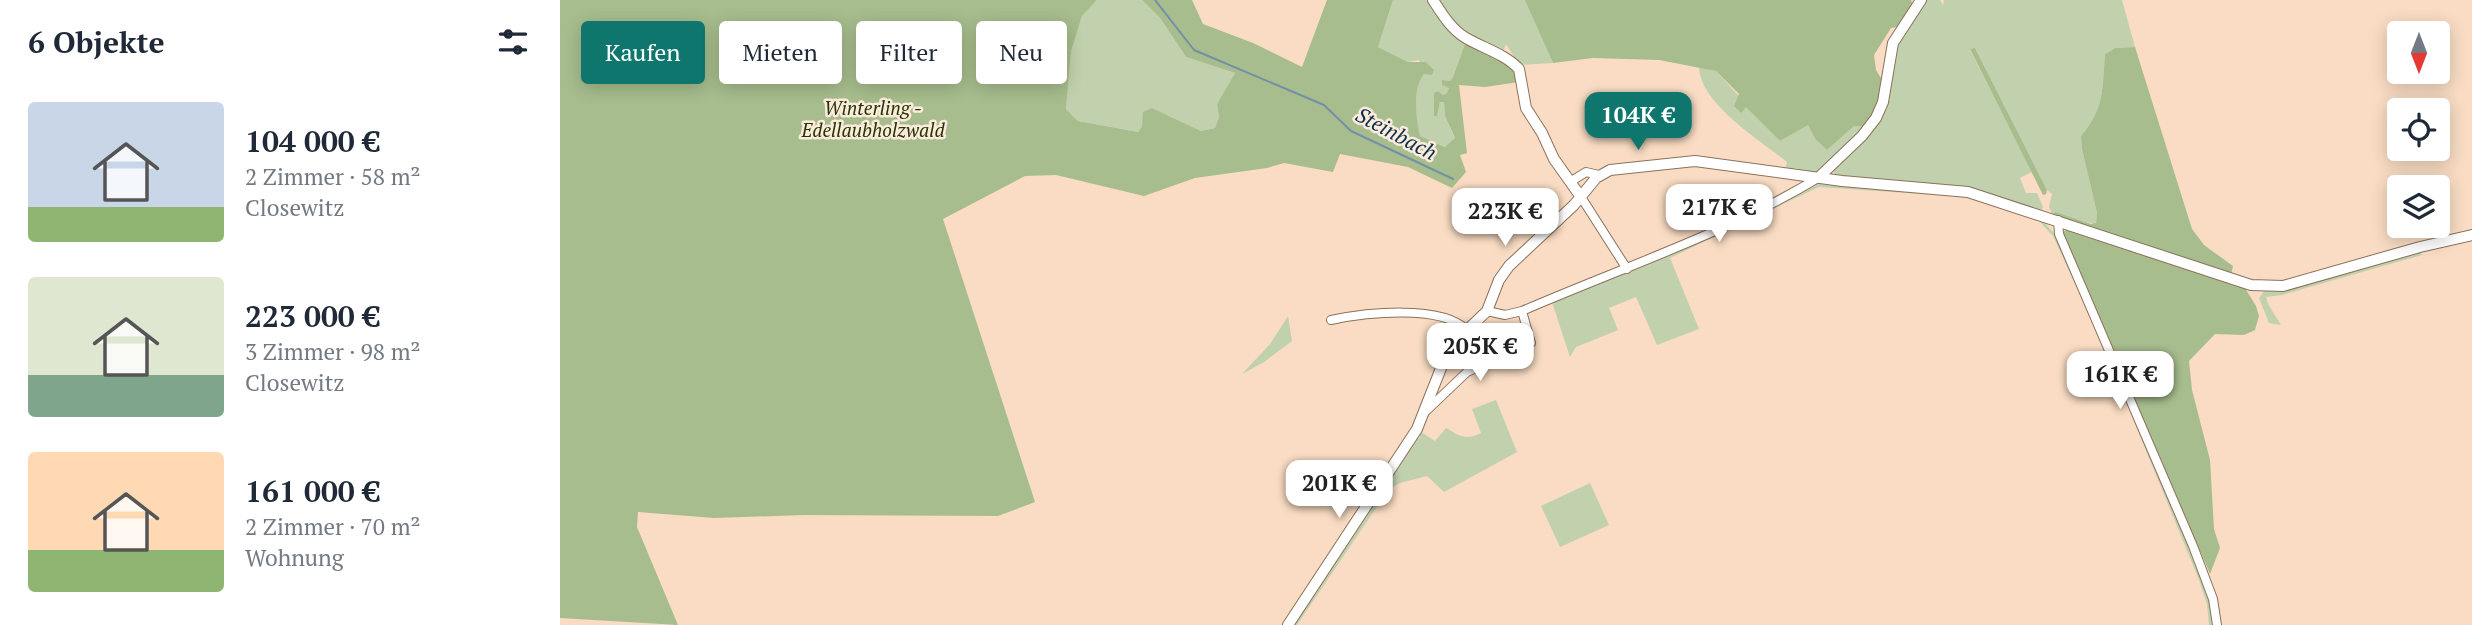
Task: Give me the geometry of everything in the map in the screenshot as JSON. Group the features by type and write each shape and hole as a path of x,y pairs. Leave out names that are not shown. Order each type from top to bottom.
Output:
{"street":[{"path":"1433,0 1452,26 1464,37 1506,59 1518,69 1526,108 1542,133 1553,159 1627,269"},
{"path":"1487,311 1505,314 1522,311 1627,269 1739,219 1818,178 1862,136 1876,118 1883,102 1893,43 1921,0"},
{"path":"1288,625 1415,432 1445,358 1467,330 1487,311 1499,280 1509,266 1581,197 1600,175 1617,169 1695,161 1818,178 1957,190 1988,197 2251,285 2273,288 2472,235"},
{"path":"1570,182 1587,172 1600,175"},
{"path":"2058,220 2059,234 2193,546 2213,599 2217,625"},
{"path":"1425,412 1467,373 1531,343 1522,311"},
{"path":"1331,320 1421,313 1444,317 1467,330"}],"green space":[{"name":"Winterling - Edellaubholzwald","path":"560,0 1097,0 1082,16 1071,52 1066,109 1078,121 1138,132 1142,127 1143,112 1152,108 1201,131 1215,128 1219,117 1217,104 1235,73 1186,57 1160,18 1142,0 1192,0 1203,24 1253,43 1302,67 1327,0 1393,0 1378,47 1408,62 1426,62 1434,70 1432,75 1424,74 1420,81 1416,104 1417,121 1420,136 1445,147 1455,138 1445,116 1444,102 1440,102 1437,116 1434,116 1434,93 1447,93 1449,88 1442,85 1442,80 1450,81 1453,77 1465,44 1504,63 1515,74 1519,82 1485,87 1459,85 1467,153 1460,155 1466,172 1452,188 1408,167 1340,154 1333,172 1284,163 1267,168 1195,178 1144,196 1056,175 1025,176 943,219 1035,502 998,516 804,515 714,518 638,512 637,527 678,625 560,618"},
{"path":"1097,0 1142,0 1160,18 1186,57 1235,73 1217,104 1219,117 1215,128 1201,131 1152,108 1144,112 1142,128 1138,132 1078,121 1066,109 1071,52 1082,16"},
{"path":"1393,0 1429,0 1465,44 1453,77 1450,81 1443,80 1449,88 1447,93 1443,95 1438,91 1437,115 1440,102 1444,102 1445,116 1455,139 1446,147 1419,136 1416,96 1424,74 1419,60 1408,62 1378,47"},
{"path":"1436,0 1526,0 1553,63 1519,65 1506,44 1503,52 1483,42 1458,24"},
{"path":"1525,0 1911,0 1913,5 1898,27 1891,28 1874,55 1876,70 1884,83 1880,101 1866,127 1854,126 1827,150 1816,140 1808,125 1780,141 1746,107 1741,113 1734,106 1739,94 1716,71 1659,60 1593,58 1553,63"},
{"path":"1924,0 1940,0 1943,5 1944,0 2122,0 2135,47 2115,48 2105,54 2098,107 2081,136 2097,213 2096,224 2053,216 2049,207 2052,194 2047,190 1975,48 1970,50 2032,172 2020,178 2026,193 2037,193 2043,207 2041,212 1988,194 1836,177 1833,170 1864,138 1893,52"},
{"path":"2135,47 2192,229 2204,245 2233,266 2231,275 2053,216 2055,212 2091,224 2096,223 2097,213 2081,136 2098,107 2105,54 2115,48"},
{"path":"1975,48 2047,190 2046,194 2043,195 1970,49"},
{"path":"1699,67 1716,71 1780,141 1808,124 1816,140 1827,150 1854,126 1866,127 1822,170 1814,174 1799,172 1797,168 1792,172 1785,170 1787,162 1720,108 1702,81"},
{"path":"1818,182 1967,194 2040,218 2056,235 2093,315 2203,580 2210,604 2212,625 2209,625 2207,604 2199,580 2099,336 2053,236 2039,221 1966,197 1819,187 1670,258 1699,329 1657,345 1636,297 1609,308 1618,330 1576,347 1570,357 1552,302"},
{"path":"2072,229 2245,288 2256,306 2259,316 2255,330 2244,335 2215,334 2189,361 2192,390 2210,460 2214,529 2220,548 2210,574 2064,235 2064,231"},
{"path":"2419,250 2422,255 2282,295 2266,297 2281,325 2269,323 2259,298 2265,290"},
{"path":"1288,316 1292,341 1264,362 1242,374 1270,344"},
{"path":"1496,400 1517,452 1444,492 1427,476 1400,483 1389,489 1297,625 1292,625 1415,438 1419,439 1421,432 1435,441 1446,428 1463,436 1471,437 1481,433 1472,409"},
{"path":"1590,483 1609,525 1560,547 1541,506"}],"waterway":[{"name":"Steinbach","path":"1155,0 1194,50 1324,105 1351,131 1453,179"}]}
